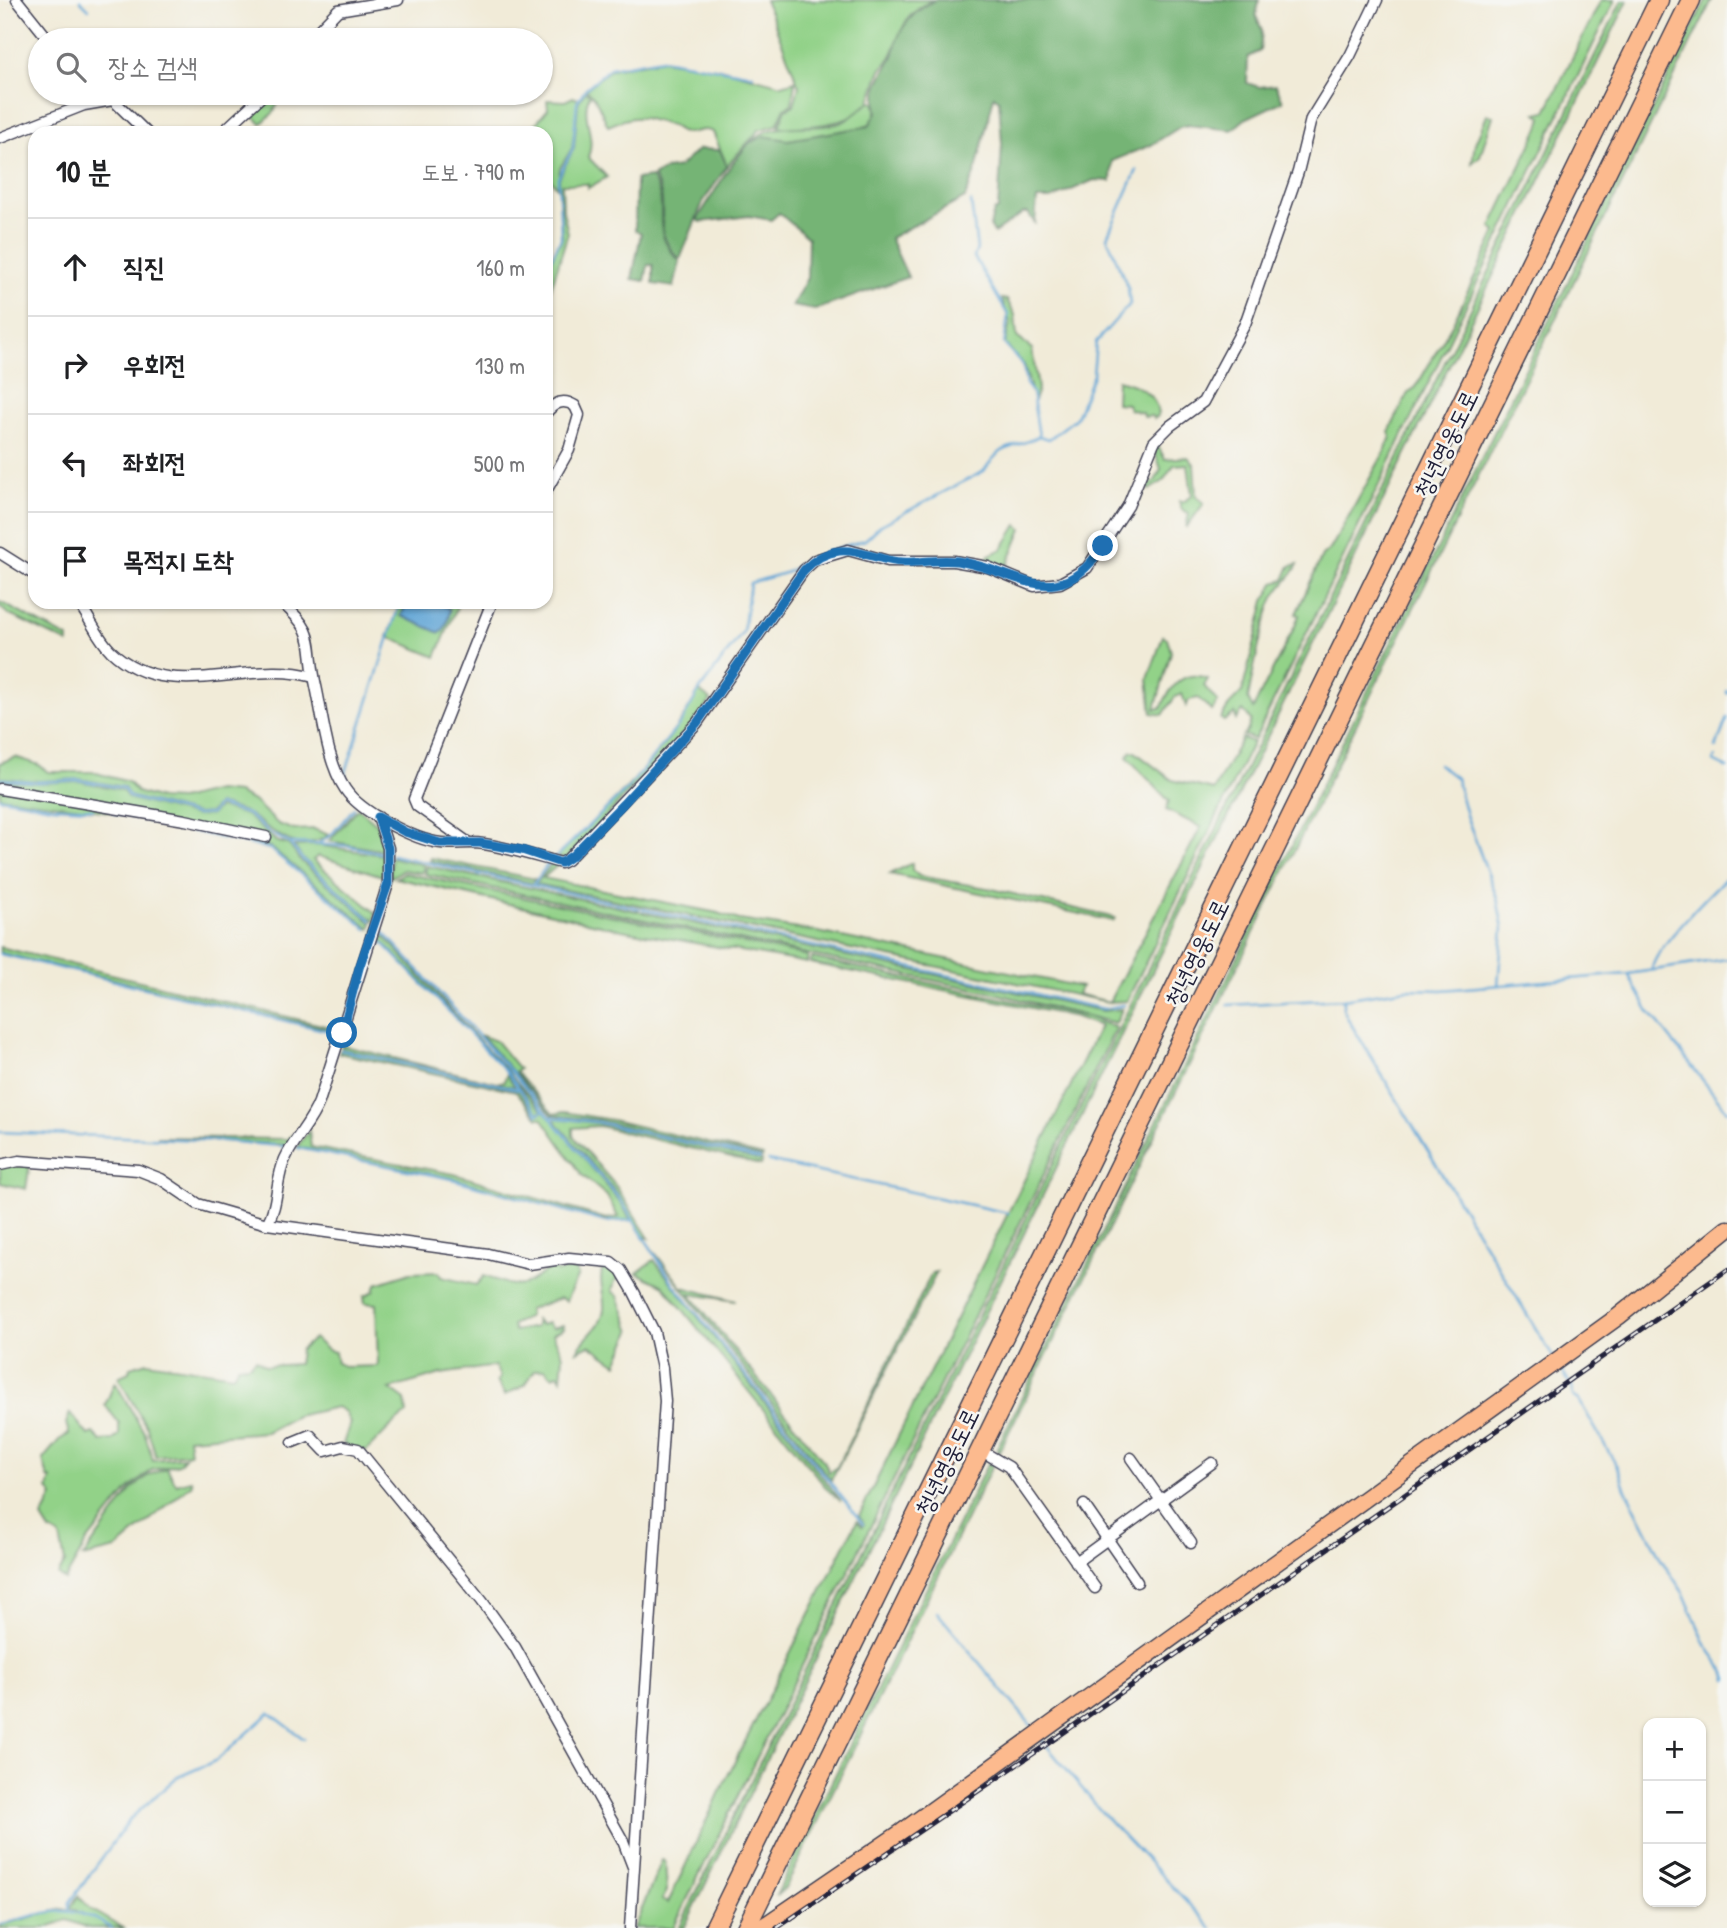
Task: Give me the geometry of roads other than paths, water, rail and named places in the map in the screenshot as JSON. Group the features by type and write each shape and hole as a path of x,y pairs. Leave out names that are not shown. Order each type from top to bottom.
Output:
{"highway":[{"name":"청년영웅도로","path":"714,1928 1659,0"},
{"name":"청년영웅도로","path":"752,1927 981,1450 1691,0"}],"main road":[{"path":"752,1927 902,1832 1619,1315 1727,1228"}],"street":[{"path":"17,0 39,28"},
{"path":"321,28 338,10 398,0"},
{"path":"288,609 307,628 313,648 314,677 337,774 354,800 378,817 425,840 453,844 466,841 522,850 561,863 573,855 697,723 804,570 815,560 848,550 903,562 954,561 988,567 1034,586 1060,583 1087,568 1128,506 1154,442 1170,426 1203,402 1245,324 1298,172 1311,119 1350,56 1377,0"},
{"path":"31,126 84,105"},
{"path":"119,105 140,126"},
{"path":"230,126 252,105"},
{"path":"0,138 28,127"},
{"path":"553,404 565,402 575,406 579,415 569,450 553,479"},
{"path":"0,554 28,571"},
{"path":"83,609 111,651 139,668 189,680 267,672 300,673 314,677"},
{"path":"466,841 417,806 414,799 489,609"},
{"path":"0,789 158,815 266,837"},
{"path":"267,1224 273,1214 286,1156 313,1117 319,1102 388,884 388,848 378,817"},
{"path":"0,1166 19,1161 138,1170 161,1179 198,1204 267,1224 488,1254 529,1264 569,1258 611,1262 621,1270 659,1347 665,1401 630,1928"},
{"path":"292,1442 310,1436 325,1451 343,1446 358,1449 482,1601 538,1686 623,1841 635,1872"},
{"path":"981,1450 1009,1467 1095,1588"},
{"path":"1131,1458 1191,1543"},
{"path":"1076,1562 1212,1463"},
{"path":"1084,1506 1138,1582"}],"water":[{"path":"404,609 449,609 447,621 440,633 401,616"}],"waterway":[{"path":"80,0 89,9"},
{"path":"553,255 561,238 558,178 573,148 577,102 585,89 610,68 662,59 753,75"},
{"path":"1039,436 1049,439 1076,418 1093,375 1096,342 1130,304 1128,288 1107,237 1137,170"},
{"path":"824,552 865,540 881,525 984,471 1003,450 1039,436 1032,392 1026,384 1023,365 1004,344 1008,315 974,257 977,249 971,202"},
{"path":"556,857 628,788 682,721 699,691 743,632 750,583 788,572 805,561"},
{"path":"344,778 398,609"},
{"path":"1716,748 1727,718"},
{"path":"1715,757 1713,761 1727,768"},
{"path":"1438,764 1456,778 1466,815 1497,898 1503,928 1498,985"},
{"path":"0,779 39,782 79,780 123,788 129,797 197,815 211,814 218,805 247,814 270,833 289,843 349,846 385,854"},
{"path":"0,798 53,807 93,809"},
{"path":"320,843 331,835 354,808"},
{"path":"113,813 270,849 367,929"},
{"path":"290,844 302,859 371,920"},
{"path":"392,855 1104,1009 1124,1005"},
{"path":"533,885 549,862"},
{"path":"1652,970 1661,950 1672,936 1727,877"},
{"path":"379,927 511,1071 621,1201 673,1283 863,1524"},
{"path":"376,936 507,1072 538,1114 544,1110"},
{"path":"0,954 324,1030 335,1037"},
{"path":"1228,1005 1343,999 1407,989 1442,990 1628,974 1727,959"},
{"path":"1628,974 1648,1010 1727,1111"},
{"path":"1343,999 1343,1008 1348,1019 1553,1357"},
{"path":"341,1050 518,1089"},
{"path":"551,1117 597,1122 760,1159"},
{"path":"0,1132 225,1141 289,1147"},
{"path":"298,1148 452,1179 605,1222 633,1220"},
{"path":"768,1161 1008,1213"},
{"path":"1559,1366 1572,1386 1573,1396 1579,1400 1619,1470 1625,1488 1662,1561 1684,1594 1706,1645 1724,1670 1727,1680"},
{"path":"937,1612 1035,1730"},
{"path":"69,1909 70,1902 131,1818 176,1778 217,1760 270,1713 304,1739"},
{"path":"1041,1739 1104,1815 1212,1928"},
{"path":"0,1924 57,1911 83,1914 112,1928"}],"railway":[{"path":"777,1928 1043,1747 1727,1270"}]}
